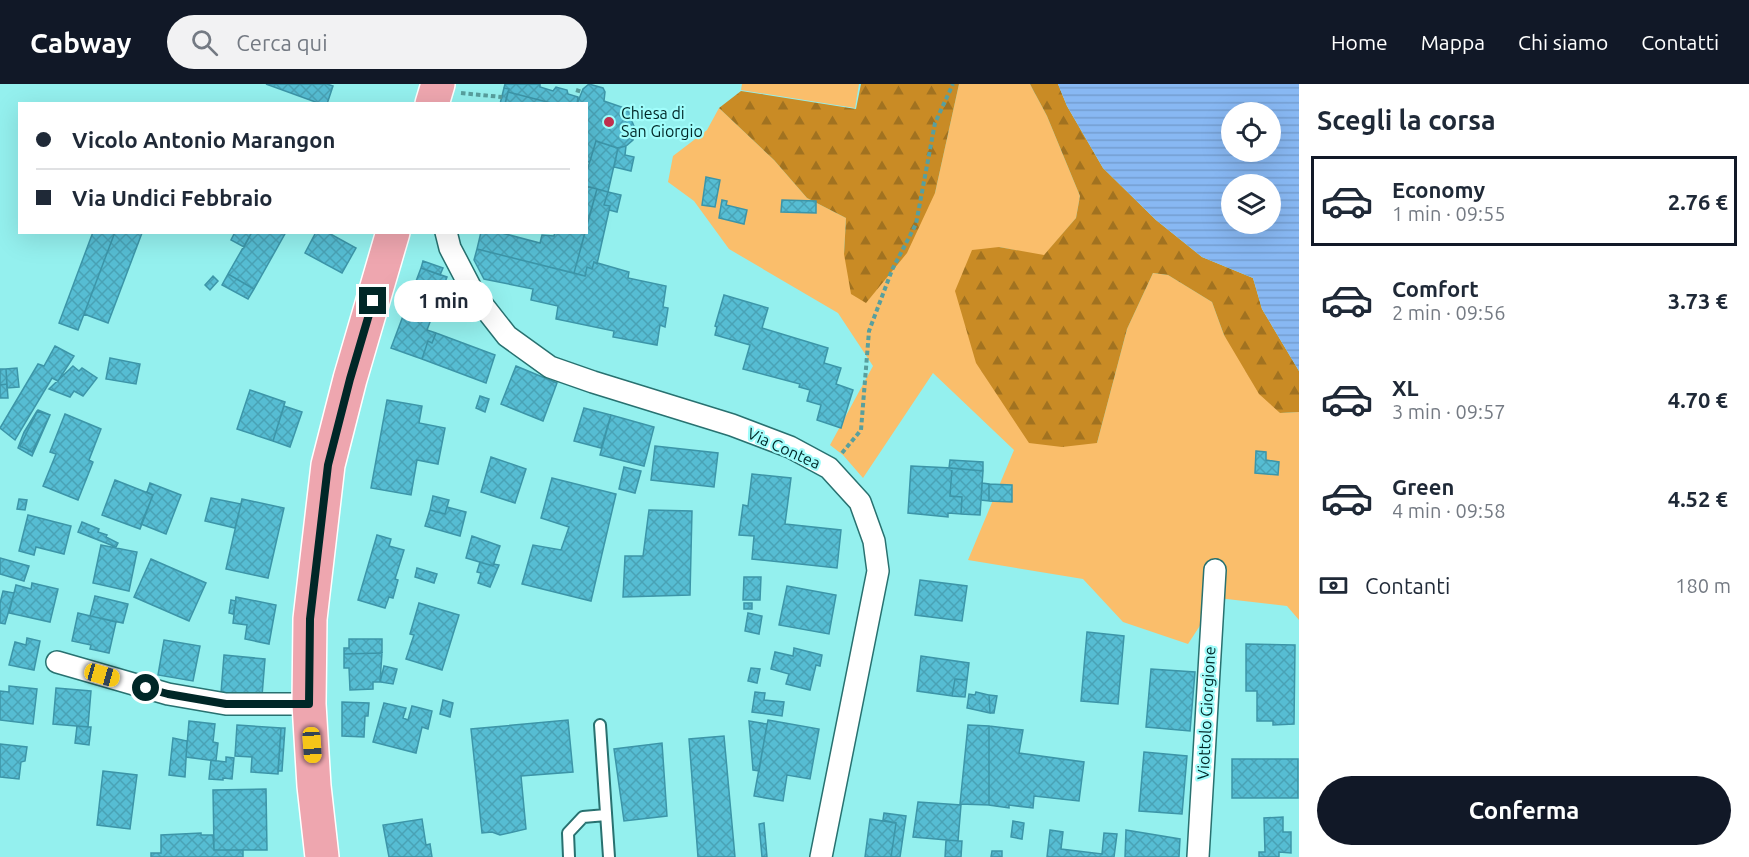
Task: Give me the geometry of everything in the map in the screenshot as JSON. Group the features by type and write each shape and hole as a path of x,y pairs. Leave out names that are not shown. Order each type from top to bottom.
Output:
{"main road":[{"path":"322,857 314,786 309,704 310,619 328,465 350,379 392,234"}],"street":[{"name":"Via Contea","path":"446,234 450,248 474,294 507,336 550,367 732,425 790,447 830,468 860,502 874,542 878,571 821,857"},
{"name":"Viottolo Giorgione","path":"1198,857 1215,570"},
{"path":"57,662 180,696 226,704 309,704"}],"lane":[{"path":"600,725 609,857"},
{"path":"569,857 568,833 583,817 606,815"}],"path":[{"path":"830,468 861,430 869,331 892,270 916,224 934,123 953,84"},
{"path":"576,90 582,92"},
{"path":"442,93 502,97"}],"shaded area":[{"path":"742,84 859,84 855,108 741,90"},
{"path":"959,84 1030,84 1047,116 1080,196 1076,218 1044,256 999,247 1097,443 1127,329 1153,273 1168,275 1212,302 1224,335 1280,413 1299,412 1299,620 1287,606 1218,598 1188,644 1123,622 1083,579 968,560 1014,450 933,373 863,478 843,455 830,445 873,366 838,313 729,249 694,201 668,182 673,156 707,130 719,108 774,160 807,198 846,218 844,254 935,193"}],"green space":[{"path":"861,84 959,84 935,193 907,253 866,303 851,294 844,254 846,218 807,198 774,160 719,108 741,91 856,109"},
{"path":"1030,84 1058,84 1067,106 1103,168 1156,220 1202,257 1253,278 1262,309 1299,371 1299,412 1280,413 1259,394 1224,335 1212,302 1168,275 1153,273 1127,329 1097,443 1062,447 1029,443 976,363 955,291 972,250 999,247 1044,255 1076,218 1080,196 1047,116"}],"water":[{"path":"1058,84 1299,84 1299,371 1262,309 1253,278 1202,257 1156,220 1103,168 1067,106"}],"building":[{"path":"266,84 327,84 333,86 328,102 316,102"},
{"path":"505,84 540,84 540,87 553,91 556,87 567,90 568,94 578,97 577,102 547,102 508,92 509,89 504,88"},
{"name":"Chiesa di San Giorgio","path":"589,84 603,88 604,101 633,111 631,119 636,131 633,140 626,146 617,148 596,141 588,162 588,102 578,102 583,89"},
{"path":"504,88 509,89 506,102 500,102"},
{"path":"508,92 547,102 506,102"},
{"path":"596,141 618,148 608,192 588,187 588,167"},
{"path":"626,146 625,155 634,157 631,171 614,167 618,148"},
{"path":"706,177 720,180 715,207 702,205"},
{"path":"588,187 597,189 588,221"},
{"path":"597,189 608,192 604,205 610,206 597,264 594,262 592,269 587,267 585,276 574,273 585,234 588,234 588,222"},
{"path":"608,192 621,195 617,212 609,210 610,206 604,205"},
{"path":"722,200 727,201 726,205 747,210 744,224 719,218"},
{"path":"782,200 816,201 816,213 781,212"},
{"path":"92,234 114,234 78,330 59,323"},
{"path":"114,234 142,234 108,323 84,314"},
{"path":"234,234 251,234 244,247 231,240"},
{"path":"251,234 285,234 254,289 228,274"},
{"path":"315,234 331,234 356,248 342,273 305,253"},
{"path":"481,234 506,234 540,243 542,235 584,234 574,273 477,249"},
{"path":"477,249 585,276 587,267 592,269 594,262 629,272 628,278 666,286 663,307 668,308 665,327 660,325 657,345 613,337 614,331 556,319 558,306 531,300 533,289 484,279 474,260"},
{"path":"423,261 443,268 440,275 421,268"},
{"path":"421,268 447,277 427,330 436,333 432,343 428,341 422,359 391,348"},
{"path":"228,274 254,289 248,299 222,285"},
{"path":"213,276 218,281 210,290 205,285"},
{"path":"454,291 456,308 445,309 444,292"},
{"path":"441,294 446,296 441,310 435,308"},
{"path":"724,295 768,308 762,328 828,348 824,363 841,368 836,384 853,390 841,428 817,420 821,405 807,401 810,390 799,387 800,384 743,369 750,345 715,335 717,327 715,326"},
{"path":"436,333 495,355 486,383 422,359 428,341 432,343"},
{"path":"55,346 74,356 58,381 52,378 15,440 0,428 38,364 44,366"},
{"path":"110,358 140,364 136,384 106,379"},
{"path":"73,366 79,371 82,368 97,378 83,396 74,391 70,397 49,389"},
{"path":"516,366 557,383 543,421 501,404"},
{"path":"17,368 19,387 7,388 6,369"},
{"path":"0,369 6,369 7,384 0,385"},
{"path":"7,384 8,398 0,398 0,385"},
{"path":"250,390 285,402 273,441 237,429"},
{"path":"480,396 489,399 485,412 476,408"},
{"path":"387,400 422,406 419,423 445,428 438,464 417,460 411,495 371,488"},
{"path":"284,406 302,412 290,447 273,441"},
{"path":"584,408 611,415 601,448 574,441"},
{"path":"38,410 50,415 32,452 20,446"},
{"path":"37,411 50,415 32,456 18,448 24,432"},
{"path":"65,414 101,429 89,460 93,462 78,500 43,486 56,454 50,452"},
{"path":"611,415 654,427 644,466 600,455"},
{"path":"655,446 718,453 714,487 651,480"},
{"path":"1256,451 1266,452 1266,460 1279,462 1278,475 1255,473"},
{"path":"491,457 526,469 515,503 481,492"},
{"path":"950,460 983,462 983,471 949,468"},
{"path":"911,466 952,468 950,496 962,497 961,514 948,513 948,517 908,513"},
{"path":"624,467 641,471 635,493 619,489"},
{"path":"952,468 983,471 980,515 961,514 962,497 950,496"},
{"path":"752,474 791,478 785,524 841,530 837,568 752,559 754,536 739,535 743,505 748,506"},
{"path":"552,478 616,494 591,601 522,584 533,545 561,550 569,527 541,518"},
{"path":"115,480 153,495 140,529 102,515"},
{"path":"150,483 181,495 166,534 141,524 153,495 147,492"},
{"path":"982,483 989,484 989,501 981,500"},
{"path":"989,484 1012,485 1012,502 989,501"},
{"path":"433,496 449,500 445,514 430,510"},
{"path":"211,498 241,504 235,528 205,521"},
{"path":"19,499 27,500 25,510 17,509"},
{"path":"242,499 284,508 268,578 226,569"},
{"path":"447,507 466,512 460,536 425,526 430,510 445,514"},
{"path":"649,510 692,511 690,595 623,597 625,556 643,556"},
{"path":"28,515 71,526 64,554 36,547 34,555 19,551"},
{"path":"82,522 99,529 98,532 118,543 116,547 78,532"},
{"path":"377,535 391,539 389,546 404,550 395,579 398,580 393,598 389,597 385,608 358,600"},
{"path":"472,536 500,546 493,566 466,558"},
{"path":"101,545 137,552 129,591 93,583"},
{"path":"0,558 29,566 24,581 0,574"},
{"path":"151,559 206,583 189,621 134,597"},
{"path":"480,562 493,566 494,564 499,565 490,587 478,583 481,573 477,572"},
{"path":"417,568 437,574 434,583 415,577"},
{"path":"744,577 761,577 760,600 743,600"},
{"path":"920,580 967,586 962,621 915,615"},
{"path":"32,583 58,589 50,622 9,613 16,585 31,589"},
{"path":"787,586 836,595 829,634 779,625"},
{"path":"3,591 14,593 5,624 0,623 0,603"},
{"path":"95,596 128,604 123,623 90,616"},
{"path":"236,597 276,605 269,644 245,639 247,625 233,623"},
{"path":"231,600 236,601 233,614 229,613"},
{"path":"419,603 459,615 442,670 406,659 414,635 410,634"},
{"path":"744,603 752,603 752,609 744,609"},
{"path":"78,613 116,622 109,653 90,649 91,645 72,641"},
{"path":"748,613 762,616 759,634 745,631"},
{"path":"1087,632 1124,636 1118,704 1081,701"},
{"path":"27,638 40,641 34,670 9,665 15,642 26,645"},
{"path":"349,639 382,639 382,653 344,654 344,648 349,648"},
{"path":"164,640 200,646 193,681 158,675"},
{"path":"1246,644 1295,645 1294,724 1273,725 1273,721 1257,721 1257,691 1246,691"},
{"path":"794,648 822,655 820,666 816,665 810,690 786,684 789,674 771,669 775,652 793,656"},
{"path":"382,653 380,682 373,682 373,689 350,690 349,668 344,668 344,654"},
{"path":"224,655 265,659 262,696 221,693"},
{"path":"921,656 969,663 967,680 955,679 952,696 917,691"},
{"path":"384,666 397,669 393,684 380,682"},
{"path":"751,668 760,669 757,683 748,681"},
{"path":"1151,669 1195,672 1190,731 1146,727"},
{"path":"955,679 967,680 965,697 952,696"},
{"path":"9,686 37,689 33,724 0,720 0,691 9,692"},
{"path":"56,688 91,691 88,727 53,724"},
{"path":"755,692 765,693 764,700 784,702 782,716 752,712"},
{"path":"976,692 989,695 990,713 967,708 969,694 975,695"},
{"path":"989,695 997,696 994,713 990,713"},
{"path":"443,700 453,703 450,717 440,714"},
{"path":"342,702 369,703 368,716 365,716 364,737 342,736"},
{"path":"384,703 406,708 403,718 408,720 412,706 432,711 428,729 422,727 416,753 373,742"},
{"path":"568,720 573,772 521,776 526,829 500,835 492,832 482,833 471,729"},
{"path":"768,720 819,729 810,779 787,775 783,801 754,796"},
{"path":"189,721 215,724 213,742 218,743 216,761 186,757"},
{"path":"749,721 767,724 759,771 753,770"},
{"path":"237,725 281,728 278,774 251,772 252,757 235,756"},
{"path":"968,725 989,726 989,805 960,804"},
{"path":"77,726 91,727 89,745 75,743"},
{"path":"989,726 1023,730 1019,753 1084,762 1079,801 1034,796 1033,808 989,805"},
{"path":"281,728 285,728 282,771 278,771"},
{"path":"724,736 735,857 698,857 689,739"},
{"path":"173,738 187,741 185,777 169,775"},
{"path":"662,743 667,816 624,821 614,749"},
{"path":"0,744 27,747 25,761 21,762 19,779 0,777"},
{"path":"1144,752 1187,756 1182,814 1139,811"},
{"path":"226,757 234,758 232,779 209,779 211,760 226,762"},
{"path":"1232,759 1298,759 1298,798 1232,798"},
{"path":"103,771 137,775 130,829 97,825"},
{"path":"266,789 267,850 214,850 213,790"},
{"path":"918,802 961,805 958,841 913,837"},
{"path":"884,813 906,816 900,857 891,857 896,823 883,820"},
{"path":"1283,817 1283,832 1291,832 1291,853 1279,852 1279,857 1259,857 1259,852 1265,852 1264,818"},
{"path":"422,819 426,845 430,844 432,857 389,857 383,825"},
{"path":"870,819 896,823 891,857 865,857"},
{"path":"1013,821 1024,823 1022,839 1011,837"},
{"path":"764,823 767,857 762,857 759,824"},
{"path":"1050,830 1063,832 1061,849 1102,854 1104,833 1117,834 1114,857 1047,857"},
{"path":"1126,830 1180,839 1179,857 1125,857"},
{"path":"201,833 201,835 213,835 214,850 243,850 243,857 151,857 151,853 161,853 161,835"},
{"path":"946,840 962,841 961,857 945,857"},
{"path":"992,851 1002,851 1002,857 991,857"}],"place":[{"name":"Chiesa di San Giorgio","path":"609,122"}],"route":[{"path":"146,688 226,704 309,704 310,619 328,465 373,301"}]}
